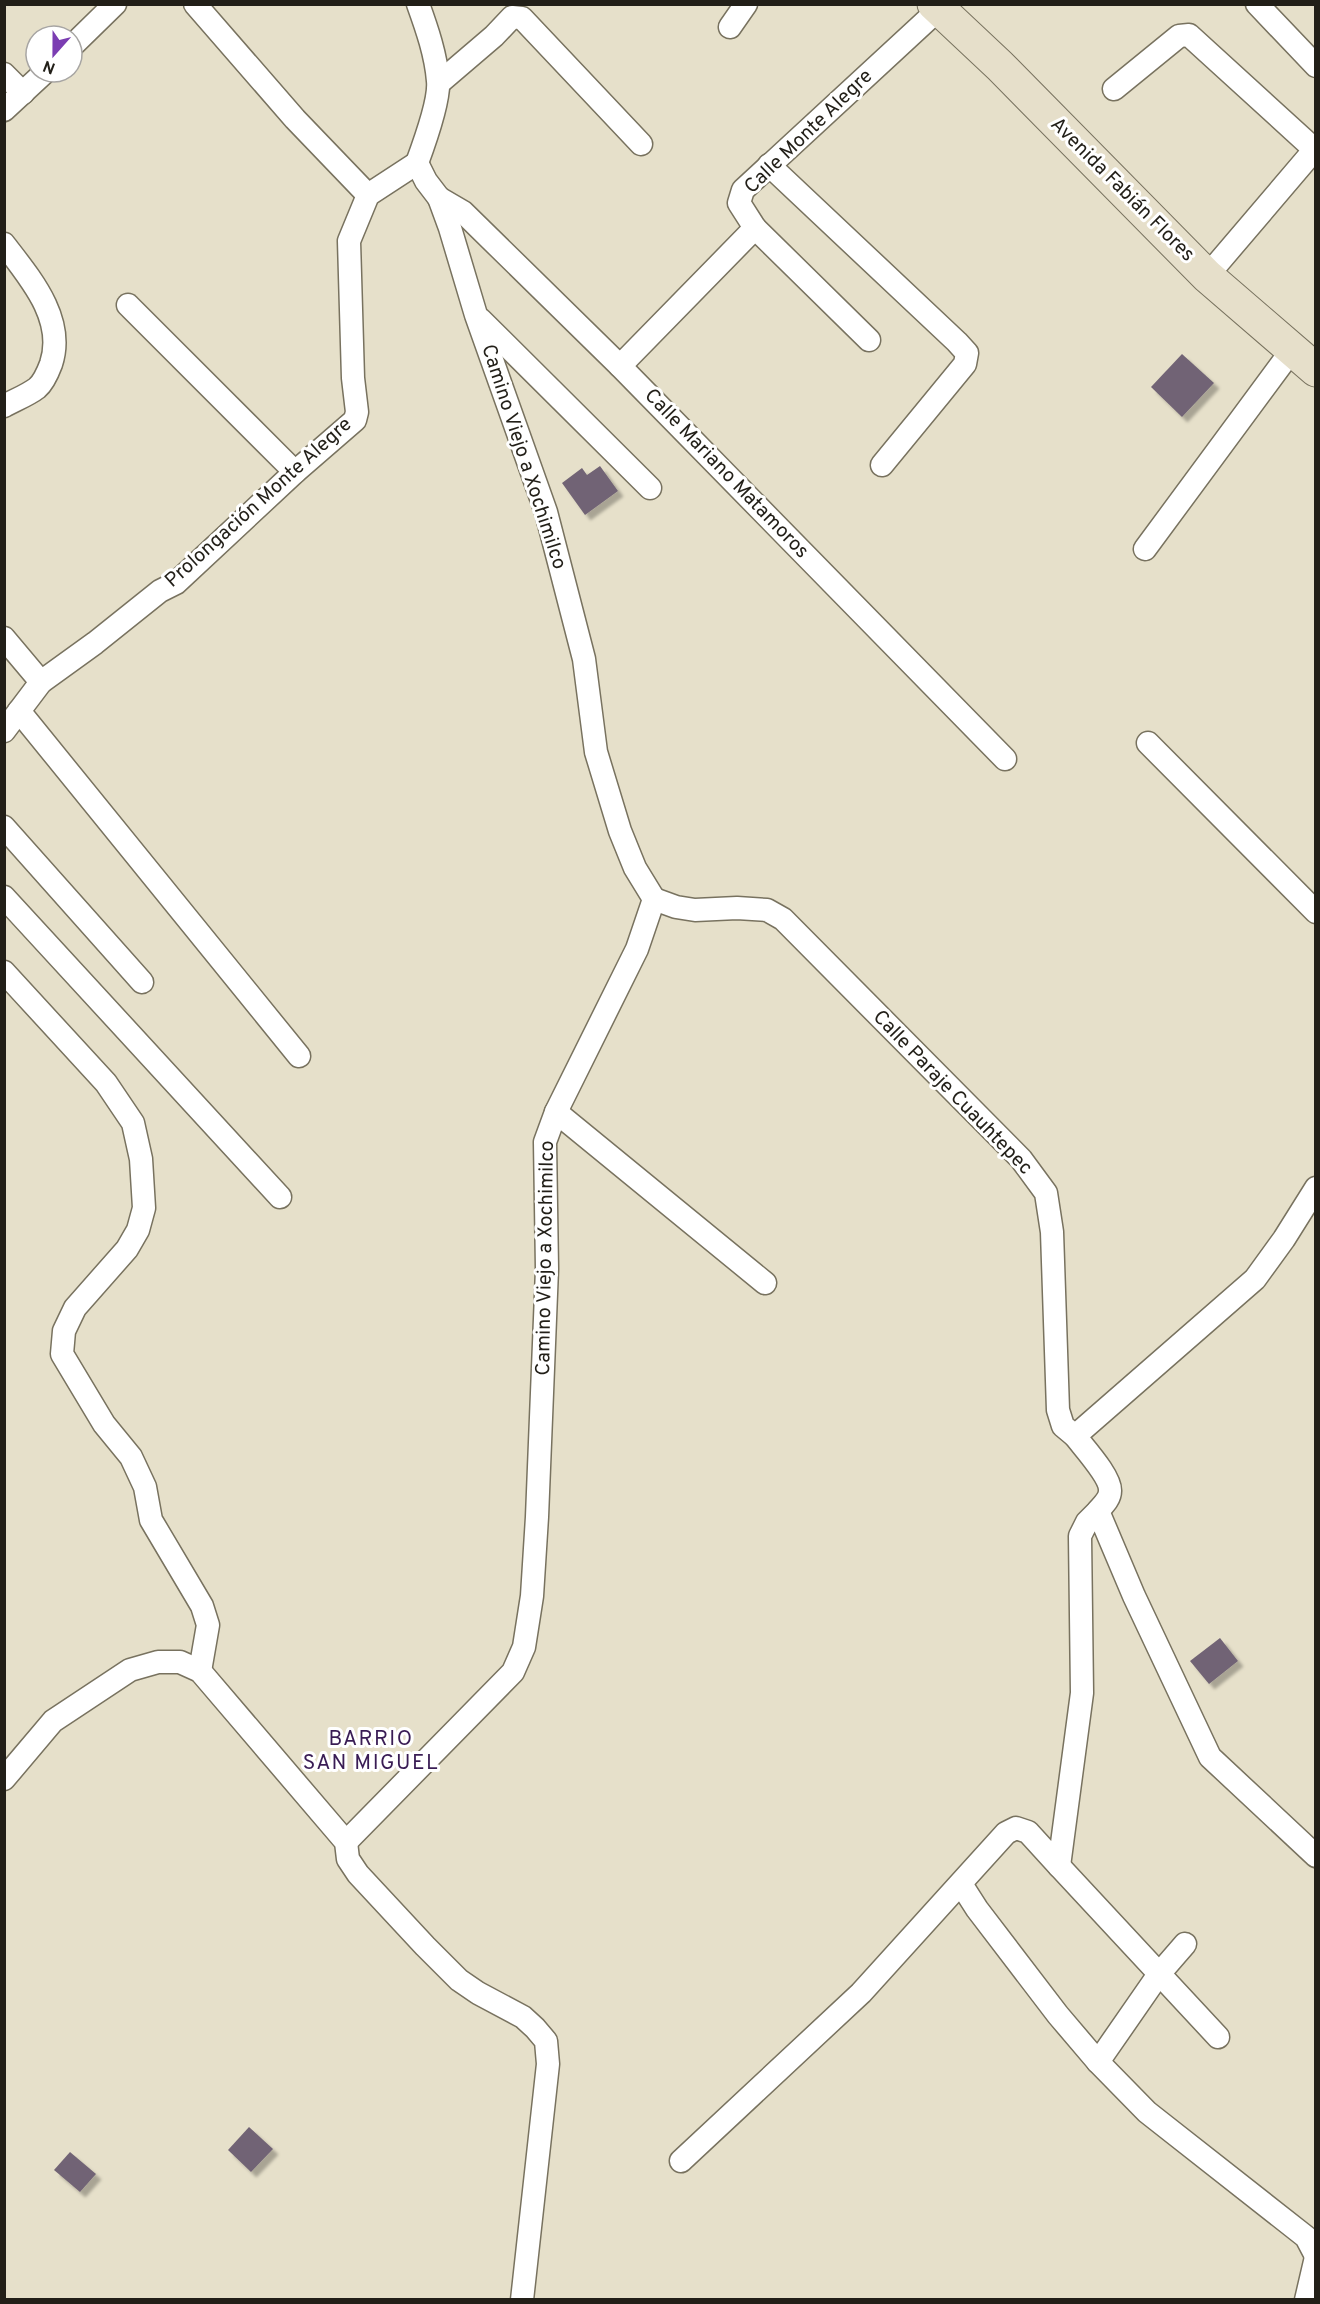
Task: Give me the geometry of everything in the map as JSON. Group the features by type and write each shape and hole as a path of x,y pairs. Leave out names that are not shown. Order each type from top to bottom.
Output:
{"main road":[{"name":"Avenida Fabián Flores","path":"937,7 1000,66 1207,276 1307,359"}],"street":[{"path":"195,4 295,119 368,195 417,163 429,127 439,84 429,36 418,4"},
{"path":"730,27 746,4"},
{"path":"1257,4 1316,66"},
{"path":"84,33 110,6"},
{"name":"Calle Monte Alegre","path":"620,366 755,228 739,203 743,190 937,7"},
{"path":"439,84 494,36 512,17 522,18 641,144"},
{"path":"1114,89 1179,36 1189,35 1315,148 1207,276"},
{"path":"4,74 23,93"},
{"path":"4,110 32,84"},
{"name":"Camino Viejo a Xochimilco","path":"346,1842 513,1672 524,1647 532,1596 544,1373 547,1269 544,1142 556,1112 637,949 654,899 635,868 596,752 584,660 546,512 476,315 439,198 426,181 417,163"},
{"path":"769,165 967,354 965,364 882,465"},
{"name":"Prolongación Monte Alegre","path":"4,731 40,682 95,643 160,591 176,583 294,472 355,420 357,412 353,378 349,240 368,195"},
{"name":"Calle Mariano Matamoros","path":"439,198 463,212 620,366 1005,759"},
{"path":"755,228 869,340"},
{"path":"4,244 31,278 51,318 56,336 54,353 47,373 38,387 4,406"},
{"path":"129,304 294,472"},
{"path":"476,315 650,488"},
{"path":"1145,549 1307,359"},
{"path":"4,639 40,682"},
{"path":"19,711 299,1056"},
{"path":"1148,742 1316,912"},
{"path":"4,827 142,982"},
{"path":"4,897 280,1197"},
{"name":"Calle Paraje Cuauhtepec","path":"654,899 676,907 695,910 737,908 767,910 783,919 1021,1159 1046,1193 1052,1232 1058,1410 1063,1426 1075,1436 1106,1478 1111,1490 1098,1511"},
{"path":"4,972 106,1083 133,1123 141,1159 144,1208 138,1230 127,1249 75,1308 64,1331 62,1354 104,1424 131,1457 145,1487 152,1520 202,1606 208,1625 200,1671"},
{"path":"556,1112 765,1283"},
{"path":"1075,1436 1255,1279 1284,1239 1316,1188"},
{"path":"1059,1866 1082,1693 1080,1536 1087,1522 1098,1511 1134,1596 1210,1757 1316,1856"},
{"path":"4,1779 53,1721 130,1670 158,1662 180,1662 200,1671 346,1842 348,1859 358,1874 425,1946 459,1980 523,2017 546,2041 548,2064 522,2300"},
{"path":"681,2161 861,1993 1006,1833 1016,1827 1028,1832 1218,2037"},
{"path":"961,1884 983,1918 1058,2015 1098,2062 1148,2112 1306,2236 1316,2257 1306,2300"},
{"path":"1098,2062 1159,1974 1185,1944"}],"building":[{"path":"1182,354 1214,383 1182,417 1151,387"},
{"path":"600,466 618,491 585,515 562,483 582,468 587,475"},
{"path":"1220,1638 1238,1661 1209,1684 1190,1661"},
{"path":"249,2127 273,2149 251,2172 228,2150"},
{"path":"70,2152 96,2174 80,2192 54,2170"}],"district":[{"name":"BARRIO SAN MIGUEL","path":"371,1751"}]}
